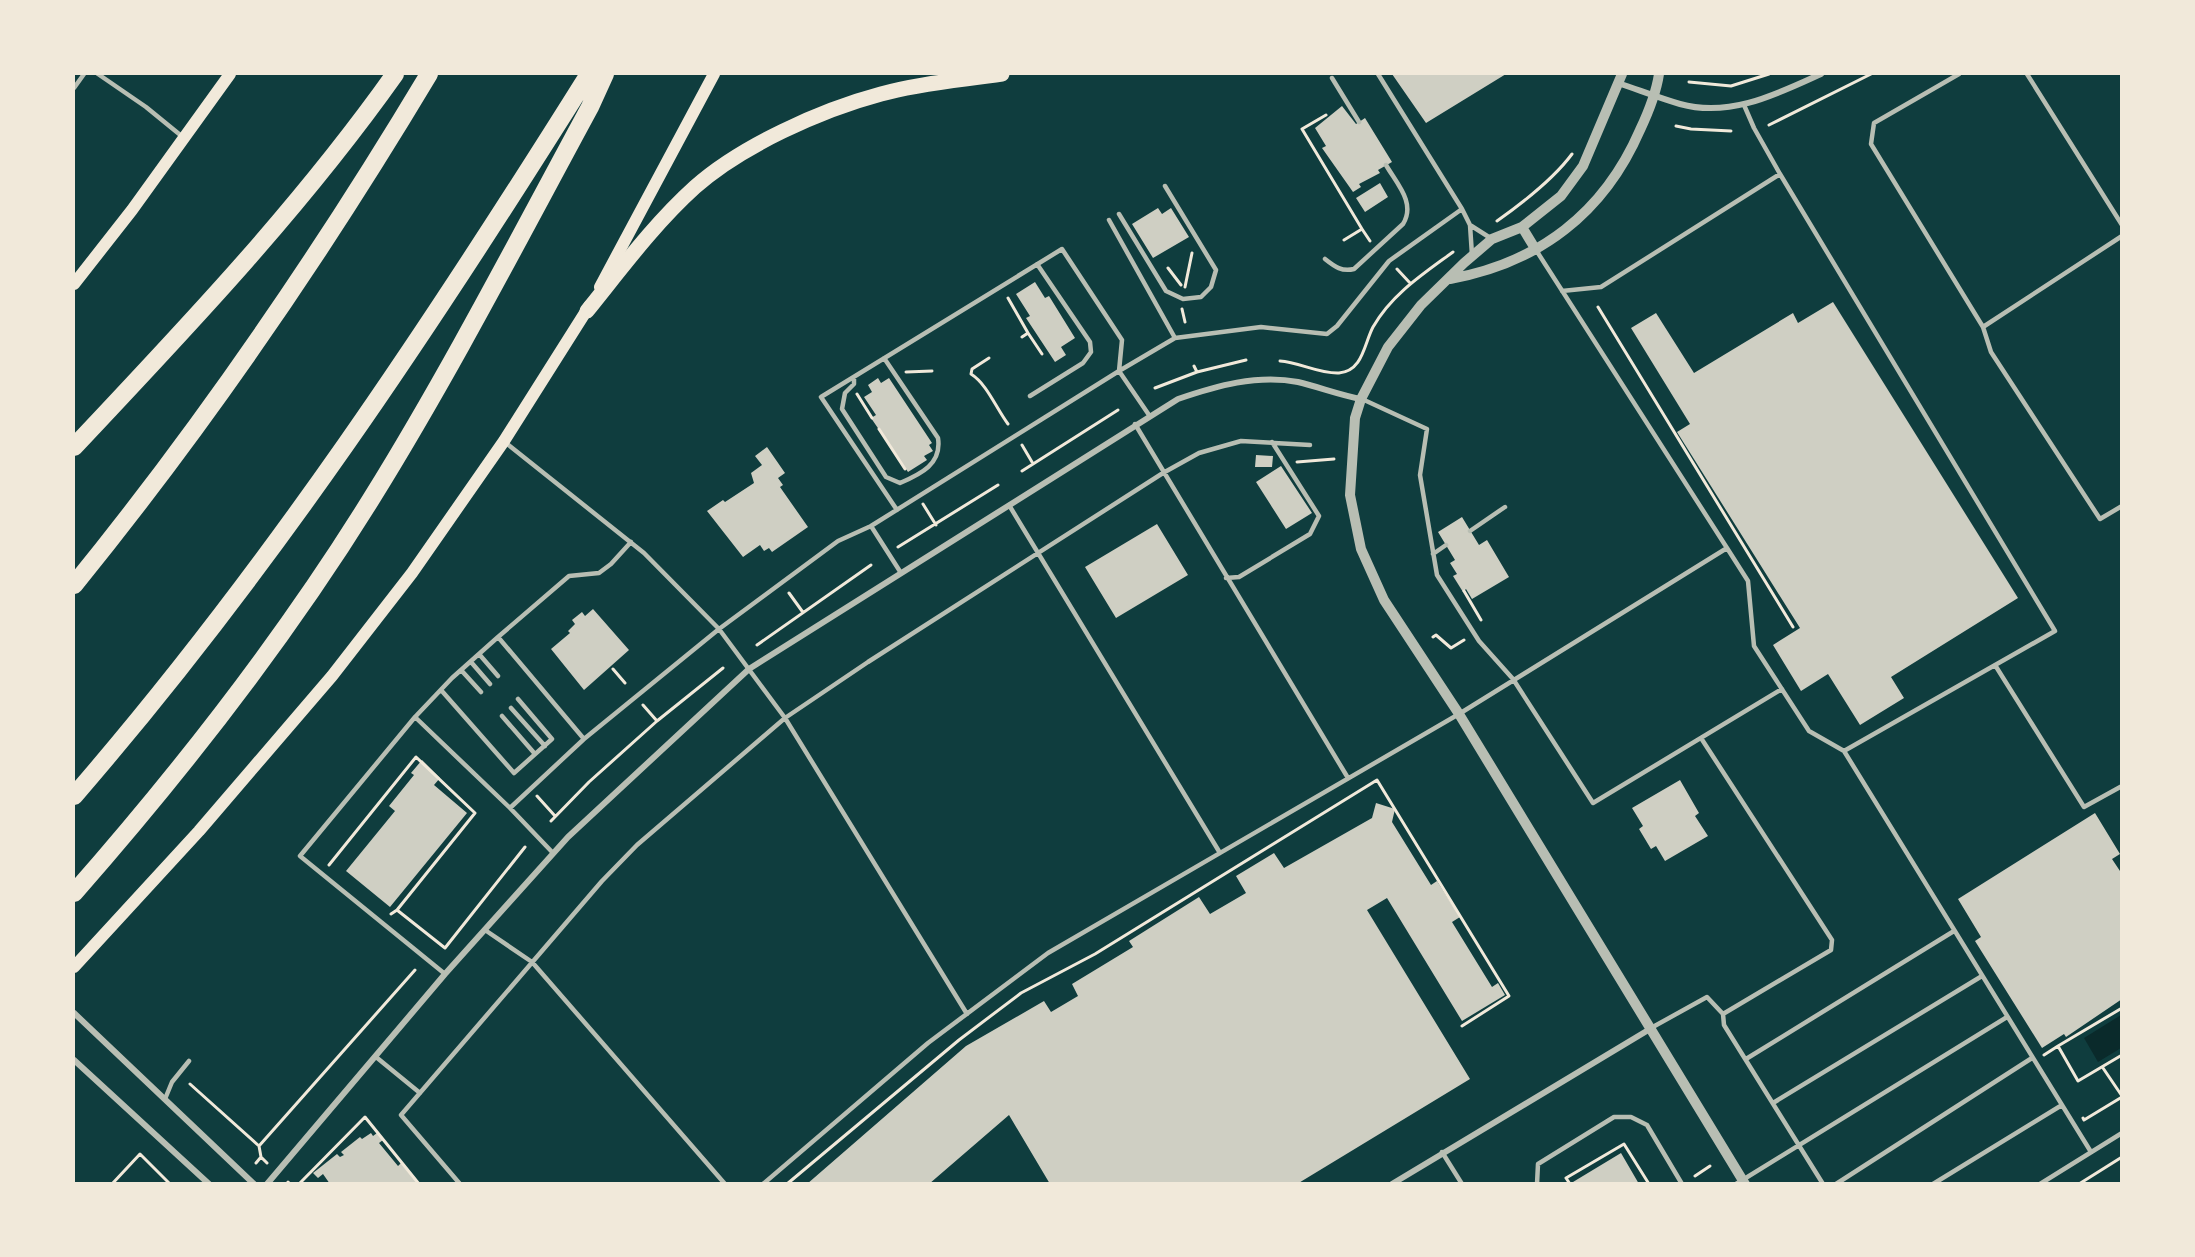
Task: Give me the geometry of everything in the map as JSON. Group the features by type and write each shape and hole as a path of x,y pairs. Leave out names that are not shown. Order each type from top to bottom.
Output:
{"highway":[{"path":"74,447 253,254 368,112 395,74"},
{"path":"74,585 167,465 259,337 391,138 429,74"},
{"path":"74,796 196,648 276,544 382,396 476,255 589,74"},
{"path":"74,893 131,827 247,681 371,498 431,399 590,107 604,74"}],"main road":[{"path":"74,284 132,210 230,74"},
{"path":"74,967 199,831 332,676 412,573 504,441 587,311 714,74"},
{"path":"587,311 638,247 695,187 755,146 814,116 882,93 1002,74"}],"street":[{"path":"1450,279 1479,274 1536,250 1590,208 1614,180 1633,148 1655,95 1659,74"},
{"path":"1741,1182 1459,714 1384,600 1361,549 1350,495 1355,418 1361,399 1388,347 1421,305 1472,255 1492,239 1522,227 1561,196 1583,166 1620,78 1682,105 1722,107 1744,105 1767,99 1821,74"},
{"path":"1522,227 1536,250"},
{"path":"267,1184 445,974 553,853 749,669 1178,399 1215,386 1260,379 1296,382 1361,399"},
{"path":"74,1013 254,1184"},
{"path":"1392,1184 1650,1029"},
{"path":"74,1060 209,1184"}],"lane":[{"path":"74,88 84,74"},
{"path":"98,74 146,107 184,138"},
{"path":"1378,74 1462,209 1470,225 1472,255"},
{"path":"1959,74 1874,123 1870,144 1983,327 1991,352 2100,519 2121,507"},
{"path":"2027,74 2121,225"},
{"path":"1332,78 1359,122"},
{"path":"1744,105 1780,174 2055,631 1844,751"},
{"path":"1326,259 1335,268 1347,271 1354,269 1403,224 1409,215 1408,203 1386,165"},
{"path":"1562,291 1601,287 1780,174"},
{"path":"1119,214 1166,291 1183,299 1201,297 1211,288 1216,270 1165,186"},
{"path":"510,808 584,739 719,629 838,541 871,526 1175,338 1261,327 1327,334 1337,326 1389,261 1462,209"},
{"path":"1109,220 1175,338"},
{"path":"1470,225 1492,239"},
{"path":"1983,327 2121,236"},
{"path":"897,510 821,397 1062,249 1122,340 1119,371 1149,416"},
{"path":"1536,250 1748,581 1754,646 1809,730 1844,751 2091,1152"},
{"path":"1030,396 1083,363 1091,352 1090,342 1037,264"},
{"path":"854,377 854,384 845,393 842,409 886,477 900,483 915,477 935,463 940,451 938,438 884,358"},
{"path":"1361,399 1427,429 1420,475 1437,575 1472,631 1513,679 1593,803 1782,689"},
{"path":"1135,424 1162,473 1348,778"},
{"path":"504,441 631,542 719,629 785,718 967,1014"},
{"path":"460,1184 400,1115 637,845 785,718 1162,473 1199,453 1241,441 1310,445"},
{"path":"1226,578 1239,577 1310,534 1317,523 1319,516 1272,442"},
{"path":"1009,505 1220,853"},
{"path":"1470,531 1505,507"},
{"path":"871,526 901,573"},
{"path":"445,974 300,856 415,717 461,670 568,576 599,573 611,564 631,542"},
{"path":"1433,554 1446,545"},
{"path":"763,1184 928,1043 1048,953 1459,714 1727,548"},
{"path":"498,638 584,739"},
{"path":"479,654 498,676"},
{"path":"471,662 490,684"},
{"path":"1995,665 2084,807 2121,786"},
{"path":"461,670 481,692"},
{"path":"441,690 514,773 552,739 518,699"},
{"path":"511,708 545,746"},
{"path":"502,716 535,754"},
{"path":"415,717 510,808 553,853"},
{"path":"1701,738 1832,940 1831,950 1723,1014"},
{"path":"485,930 532,962 725,1184"},
{"path":"1746,1059 1954,931"},
{"path":"1773,1103 1982,976"},
{"path":"1650,1029 1707,997 1723,1014 1725,1025 1824,1184"},
{"path":"1741,1182 2007,1017"},
{"path":"376,1057 420,1093"},
{"path":"1836,1184 2032,1058"},
{"path":"165,1099 172,1082 189,1061"},
{"path":"1933,1184 2062,1105"},
{"path":"1537,1184 1538,1164 1614,1117 1631,1117 1647,1125 1682,1184"},
{"path":"2040,1184 2121,1133"},
{"path":"1442,1152 1462,1184"}],"path":[{"path":"1689,82 1731,86 1769,74"},
{"path":"1769,125 1870,74"},
{"path":"1326,115 1302,129 1371,242"},
{"path":"1676,126 1731,131"},
{"path":"1493,223 1547,180 1575,149"},
{"path":"1344,240 1362,229"},
{"path":"1280,361 1339,373 1350,370 1359,362 1373,328 1388,306 1410,283 1456,250"},
{"path":"1168,268 1184,289"},
{"path":"1396,268 1410,283"},
{"path":"1008,298 1042,354"},
{"path":"1598,307 1793,627"},
{"path":"1022,337 1028,333"},
{"path":"988,358 972,369 971,374 982,381 991,401 1008,424"},
{"path":"1155,388 1197,372 1246,360"},
{"path":"1194,366 1197,372"},
{"path":"862,390 856,393 872,418"},
{"path":"1022,471 1076,439 1118,410"},
{"path":"879,429 889,446"},
{"path":"1021,443 1032,463"},
{"path":"1286,464 1334,459"},
{"path":"898,548 998,485"},
{"path":"757,645 802,611 871,565"},
{"path":"1464,591 1481,620"},
{"path":"789,593 802,611"},
{"path":"1433,637 1436,635 1451,648 1464,640"},
{"path":"551,821 657,721 723,668"},
{"path":"613,669 625,683"},
{"path":"642,704 657,721"},
{"path":"338,872 329,865 416,757 475,813 393,915 384,908"},
{"path":"787,1184 959,1040 1021,993 1095,954 1377,780 1509,996 1462,1026"},
{"path":"537,796 555,816"},
{"path":"397,910 445,948 525,847"},
{"path":"259,1146 415,970"},
{"path":"2049,1065 2043,1056 2121,1008"},
{"path":"2058,1046 2078,1081 2121,1055"},
{"path":"2078,1111 2084,1120 2121,1097 2103,1067"},
{"path":"190,1084 259,1146 261,1157 267,1163"},
{"path":"298,1184 364,1117 419,1184"},
{"path":"1570,1184 1566,1178 1624,1144 1649,1184"},
{"path":"112,1184 140,1155 170,1184"},
{"path":"256,1163 261,1157"},
{"path":"2079,1184 2121,1157"},
{"path":"1695,1176 1710,1166"}],"water":[{"path":"2121,1015 2121,1048 2098,1062 2084,1038"}],"building":[{"path":"1392,74 1506,74 1426,123"},
{"path":"1342,106 1356,124 1365,118 1392,162 1378,170 1380,173 1359,184 1361,187 1353,192 1322,148 1326,146 1315,128"},
{"path":"1380,183 1388,197 1365,212 1356,198"},
{"path":"1158,208 1162,214 1171,208 1189,237 1153,258 1132,224"},
{"path":"1035,282 1045,298 1049,296 1075,338 1061,347 1066,355 1055,362 1026,318 1030,316 1016,294"},
{"path":"1833,302 2018,598 1891,677 1904,698 1860,725 1828,674 1801,691 1773,645 1800,628 1677,432 1690,424 1631,328 1656,313 1694,373 1793,313 1798,323"},
{"path":"878,378 881,383 889,378 932,443 929,445 933,451 924,456 927,460 908,472 871,418 876,415 864,397 872,392 868,385"},
{"path":"767,447 785,473 778,478 783,485 780,487 808,527 772,552 769,548 764,551 760,545 743,557 707,511 754,483 751,473 762,465 755,456"},
{"path":"1256,455 1273,456 1272,467 1255,467"},
{"path":"1281,466 1312,513 1286,529 1256,482"},
{"path":"1462,517 1479,545 1487,540 1509,577 1472,599 1466,589 1463,592 1453,576 1457,574 1450,563 1455,560 1438,532"},
{"path":"1157,524 1188,575 1116,618 1085,567"},
{"path":"593,609 629,650 584,690 551,649 570,633 568,631 575,624 572,620 582,612 585,616"},
{"path":"422,760 440,778 434,785 467,813 390,907 346,871 395,811 389,806 414,775 411,773"},
{"path":"1680,780 1699,813 1695,816 1708,836 1665,861 1656,846 1651,849 1639,829 1643,826 1632,808"},
{"path":"1376,803 1395,809 1392,822 1431,885 1437,881 1460,917 1452,922 1492,987 1498,983 1505,995 1462,1021 1387,898 1367,910 1470,1079 1297,1184 1050,1184 1009,1115 929,1184 807,1184 966,1046 1044,1001 1051,1012 1078,996 1072,984 1133,947 1129,941 1199,897 1210,914 1246,893 1236,876 1274,853 1284,868 1372,818"},
{"path":"2095,813 2120,854 2112,859 2122,874 2122,999 2066,1037 2064,1034 2042,1048 1975,941 1981,937 1958,899"},
{"path":"371,1133 373,1136 377,1133 383,1140 379,1143 398,1166 401,1163 418,1184 330,1184 323,1174 318,1178 313,1173 337,1154 340,1157 344,1155 341,1152 360,1137 362,1139"},
{"path":"1621,1153 1639,1184 1574,1184 1573,1182"}]}
